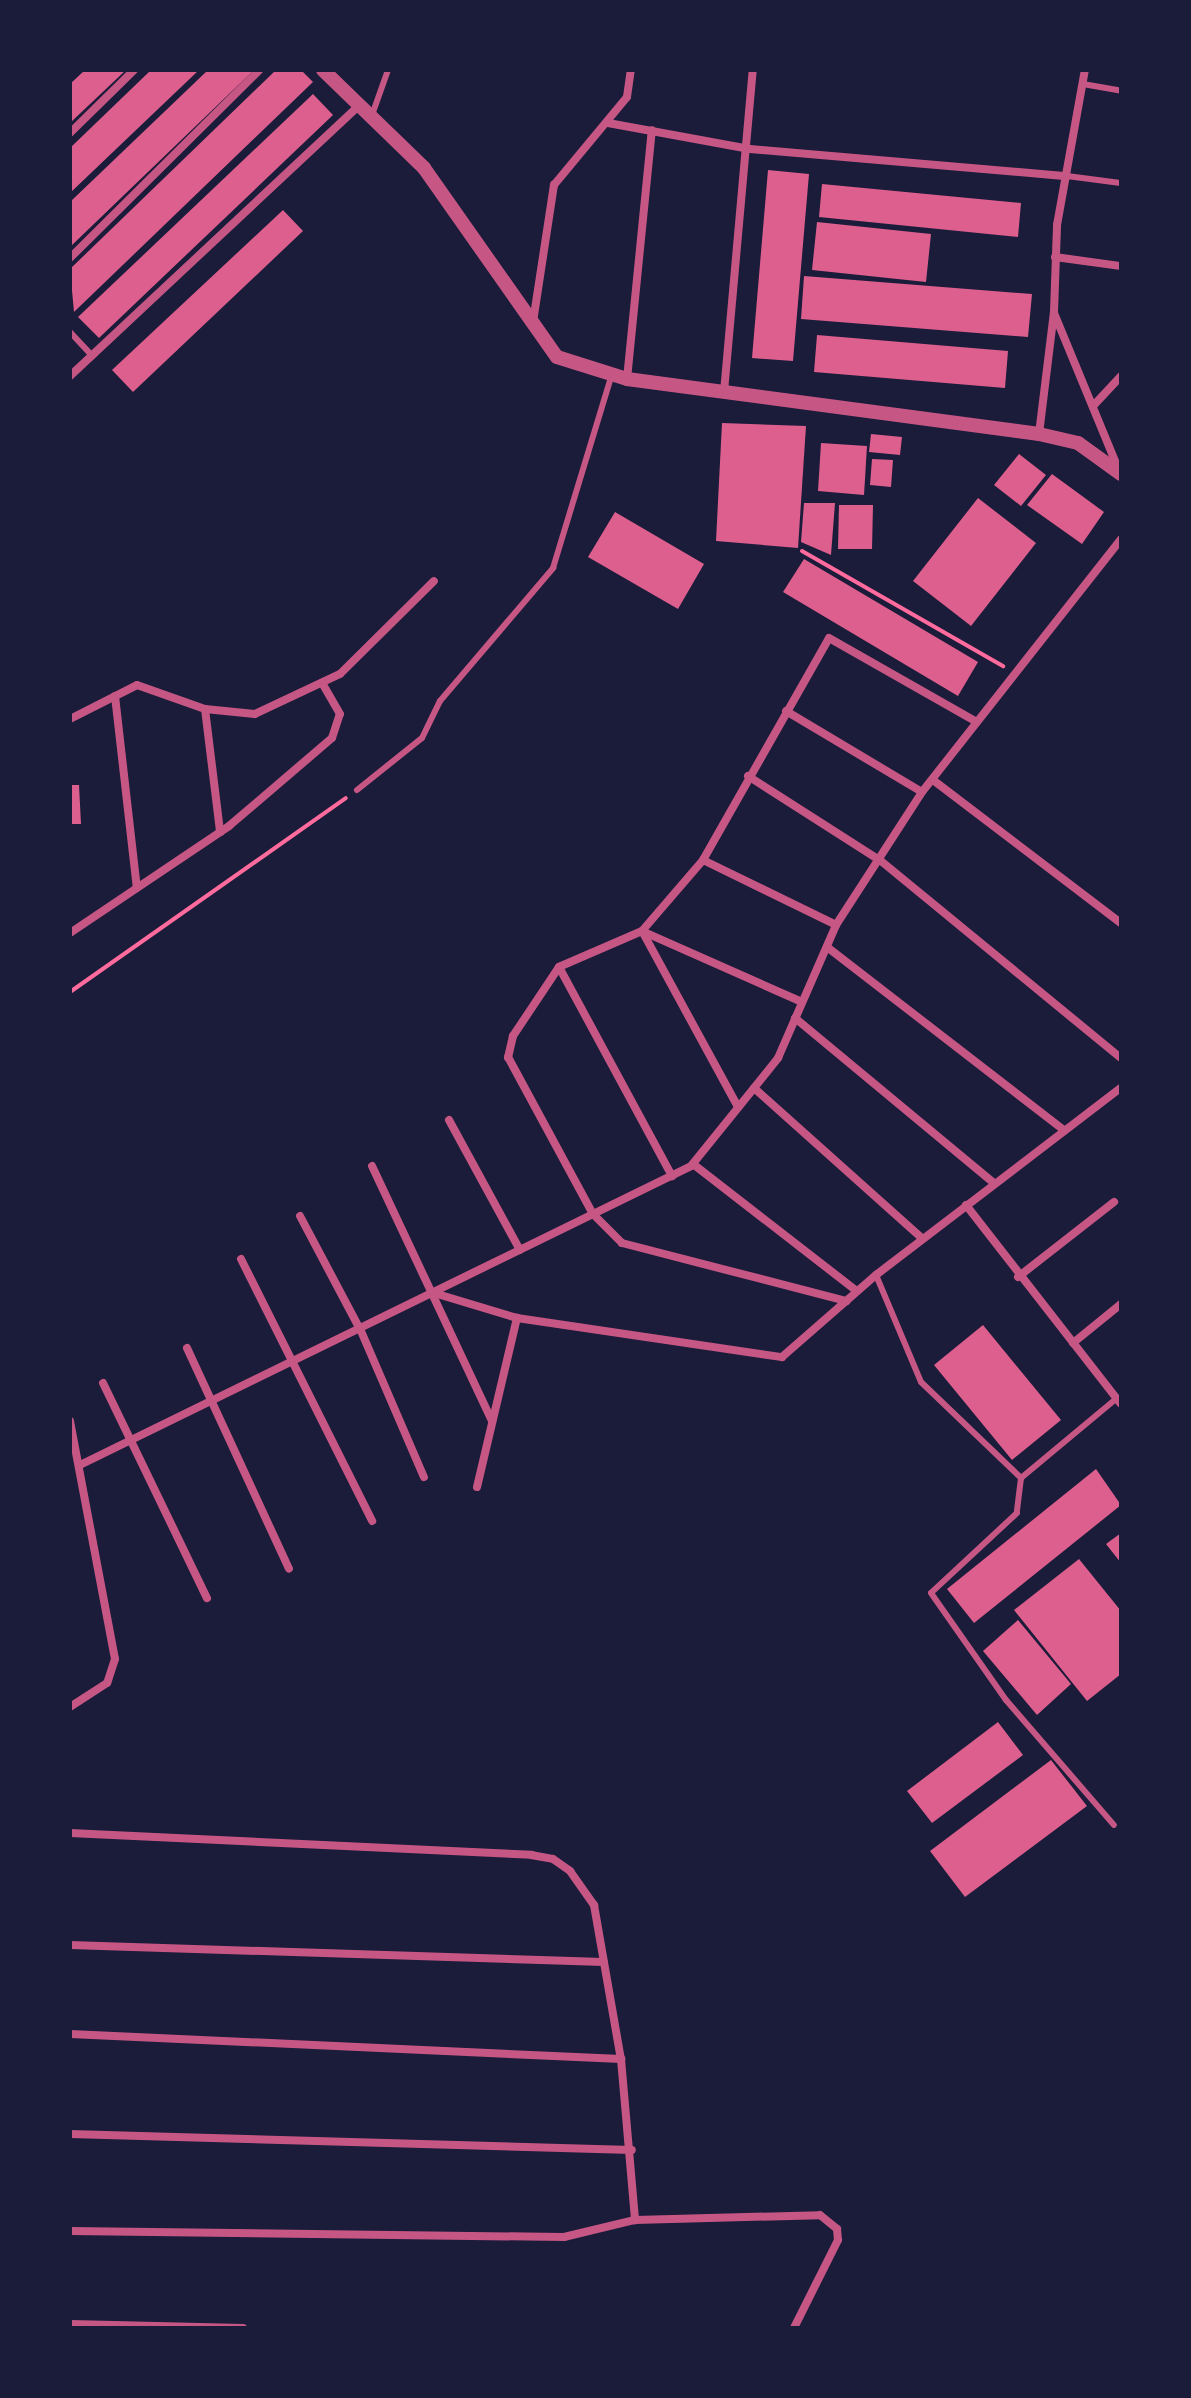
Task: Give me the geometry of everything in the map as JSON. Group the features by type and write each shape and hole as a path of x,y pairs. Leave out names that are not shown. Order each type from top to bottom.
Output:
{"street":[{"path":"70,133 134,70"},
{"path":"70,258 259,70"},
{"path":"323,70 357,107 372,115 424,168 557,357 627,379 1039,434 1078,443 1120,473"},
{"path":"533,323 554,185 627,97 631,70"},
{"path":"724,392 750,149 753,70"},
{"path":"1039,434 1054,312 1055,257 1085,70"},
{"path":"70,376 357,107"},
{"path":"608,123 750,149 1067,176"},
{"path":"627,379 652,130"},
{"path":"1055,257 1121,266"},
{"path":"1054,312 1120,473"},
{"path":"1094,405 1121,376"},
{"path":"82,1464 361,1331 693,1164 778,1058 836,925 881,861 922,792 1121,539"},
{"path":"70,719 137,685 205,709 255,714 340,674 434,581"},
{"path":"847,1301 635,1249 593,1214 508,1057 513,1036 559,967 642,931 703,860 829,638 977,722"},
{"path":"70,933 220,832 332,738 340,714 322,683"},
{"path":"115,696 137,888"},
{"path":"205,709 220,832"},
{"path":"786,711 922,792"},
{"path":"748,776 881,861 1121,1058"},
{"path":"933,780 1121,923"},
{"path":"703,860 836,925"},
{"path":"642,931 802,1002"},
{"path":"642,931 738,1107"},
{"path":"827,947 1064,1130"},
{"path":"559,967 672,1176"},
{"path":"795,1018 994,1183"},
{"path":"754,1088 922,1238"},
{"path":"434,1293 517,1318 782,1357 922,1238 1121,1088"},
{"path":"449,1120 520,1250"},
{"path":"693,1164 857,1291"},
{"path":"372,1166 492,1421"},
{"path":"1018,1277 1114,1202"},
{"path":"966,1205 1018,1277 1119,1401"},
{"path":"300,1216 361,1331 424,1477"},
{"path":"241,1259 372,1521"},
{"path":"1073,1343 1121,1304"},
{"path":"477,1487 517,1318"},
{"path":"187,1348 289,1569"},
{"path":"103,1383 207,1598"},
{"path":"70,1421 82,1464 115,1659 107,1683 70,1707"},
{"path":"70,1833 553,1859 584,1885 594,1905 621,2059 632,2150 635,2220"},
{"path":"70,1945 604,1962"},
{"path":"70,2034 621,2059"},
{"path":"70,2134 632,2150"},
{"path":"70,2231 564,2237 635,2220 807,2213 830,2220 837,2229 835,2250 794,2328"},
{"path":"70,2324 243,2328"}],"lane":[{"path":"372,115 388,70"},
{"path":"1083,84 1121,91"},
{"path":"1067,176 1121,183"},
{"path":"70,332 93,356"},
{"path":"357,790 422,738 440,701 553,568 612,374"},
{"path":"876,1275 921,1382 1021,1478"},
{"path":"1114,1825 1006,1700 931,1593 1017,1513 1021,1478 1119,1401"}],"path":[{"path":"802,551 1002,666"},
{"path":"70,992 357,790"}],"building":[{"path":"85,70 126,70 70,123 70,84"},
{"path":"151,70 199,70 70,193 70,148"},
{"path":"208,70 254,70 70,247 70,202"},
{"path":"276,70 301,70 313,82 74,312 70,269"},
{"path":"313,94 333,115 99,338 78,317"},
{"path":"768,170 809,174 793,361 752,358"},
{"path":"822,184 1021,203 1018,237 819,217"},
{"path":"283,210 303,231 133,392 112,370"},
{"path":"817,222 931,234 926,282 812,270"},
{"path":"804,276 1032,294 1028,337 801,319"},
{"path":"817,335 1008,351 1005,388 814,372"},
{"path":"722,423 806,426 798,548 716,541"},
{"path":"871,434 902,437 900,455 869,452"},
{"path":"821,443 867,446 864,495 818,491"},
{"path":"1019,454 1046,475 1021,506 994,485"},
{"path":"872,459 893,460 891,487 870,485"},
{"path":"1052,474 1104,512 1082,544 1027,505"},
{"path":"978,498 1036,543 971,626 913,581"},
{"path":"804,503 835,503 831,555 801,542"},
{"path":"839,505 873,505 872,549 838,549"},
{"path":"615,512 704,564 678,609 588,557"},
{"path":"804,559 978,662 958,696 783,592"},
{"path":"70,785 79,785 81,824 70,824"},
{"path":"983,1325 1061,1420 1012,1460 934,1365"},
{"path":"1096,1469 1121,1505 974,1623 947,1589"},
{"path":"1121,1533 1121,1563 1106,1544"},
{"path":"1079,1559 1121,1611 1121,1674 1087,1701 1014,1610"},
{"path":"1018,1620 1071,1684 1037,1715 983,1651"},
{"path":"998,1722 1023,1755 932,1823 907,1791"},
{"path":"1051,1760 1087,1806 965,1897 930,1851"}]}
